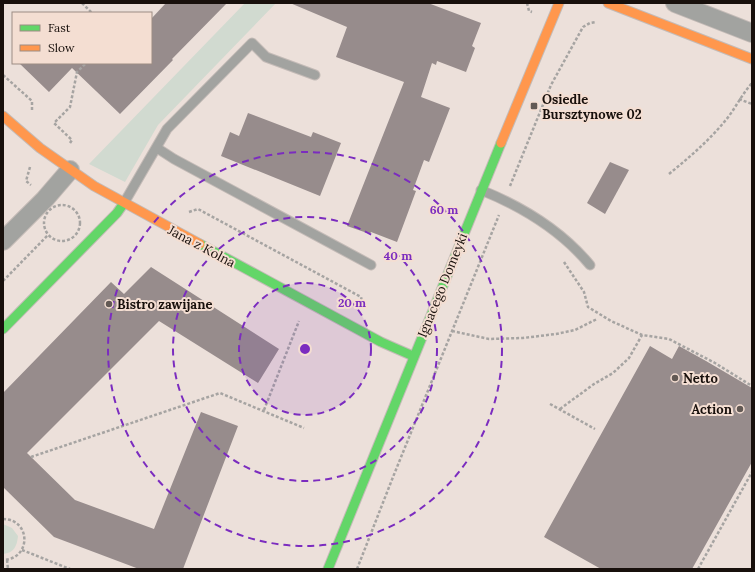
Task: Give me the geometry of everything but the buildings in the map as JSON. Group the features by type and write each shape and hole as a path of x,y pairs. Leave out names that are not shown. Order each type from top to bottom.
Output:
{"street":[{"name":"Ignacego Domeyki","path":"328,569 413,356 559,3"},
{"path":"608,3 752,58"},
{"path":"675,3 752,33"},
{"name":"Jana z Kolna","path":"3,116 40,148 94,186 353,327 413,356"},
{"path":"3,241 45,199 70,170"},
{"path":"3,329 117,214 124,203"}],"lane":[{"path":"124,203 168,129 252,43 266,57 315,75"},
{"path":"157,148 174,159 371,265"},
{"path":"481,190 505,200 535,216 580,253 590,265"}],"path":[{"path":"82,3 91,12"},
{"path":"357,569 551,85 583,27 590,23 599,22"},
{"path":"69,144 72,140 54,123 70,107 77,72 85,64"},
{"path":"3,75 32,101 32,114"},
{"path":"669,174 699,149 729,116 739,99 752,83"},
{"path":"739,99 752,104"},
{"path":"65,204 76,210 81,222 80,229 77,234 66,241 59,242 48,235 43,223 44,217 48,211 53,207 65,204"},
{"path":"498,216 505,218"},
{"path":"3,281 48,235"},
{"path":"563,260 584,292 588,307 611,321 642,335 669,339 752,386"},
{"path":"264,410 301,315"},
{"path":"452,331 489,339 523,338 575,330 597,319"},
{"path":"560,409 594,384 613,373 629,358 642,335"},
{"path":"31,457 220,393 264,410 304,428"},
{"path":"550,404 595,429"},
{"path":"698,569 752,472"},
{"path":"3,519 11,520 20,528 25,539 22,550 13,558 3,560"},
{"path":"22,550 70,569"},
{"path":"7,560 8,569"}],"shaded area":[{"path":"245,3 276,3 158,125 125,182 89,164"},
{"path":"3,524 12,528 18,536 17,543 12,551 3,554"}],"traffic: fast":[{"path":"328,569 501,143"},
{"path":"3,329 117,213 124,203"},
{"path":"200,244 381,342 413,356"}],"traffic: slow":[{"path":"501,143 559,3"},
{"path":"608,3 752,59"},
{"path":"3,116 40,148 94,186 200,244"}],"place":[{"name":"Osiedle Bursztynowe 02","path":"534,106"},
{"name":"Bistro zawijane","path":"109,304"},
{"name":"Netto","path":"675,378"},
{"name":"Action","path":"740,409"}]}
